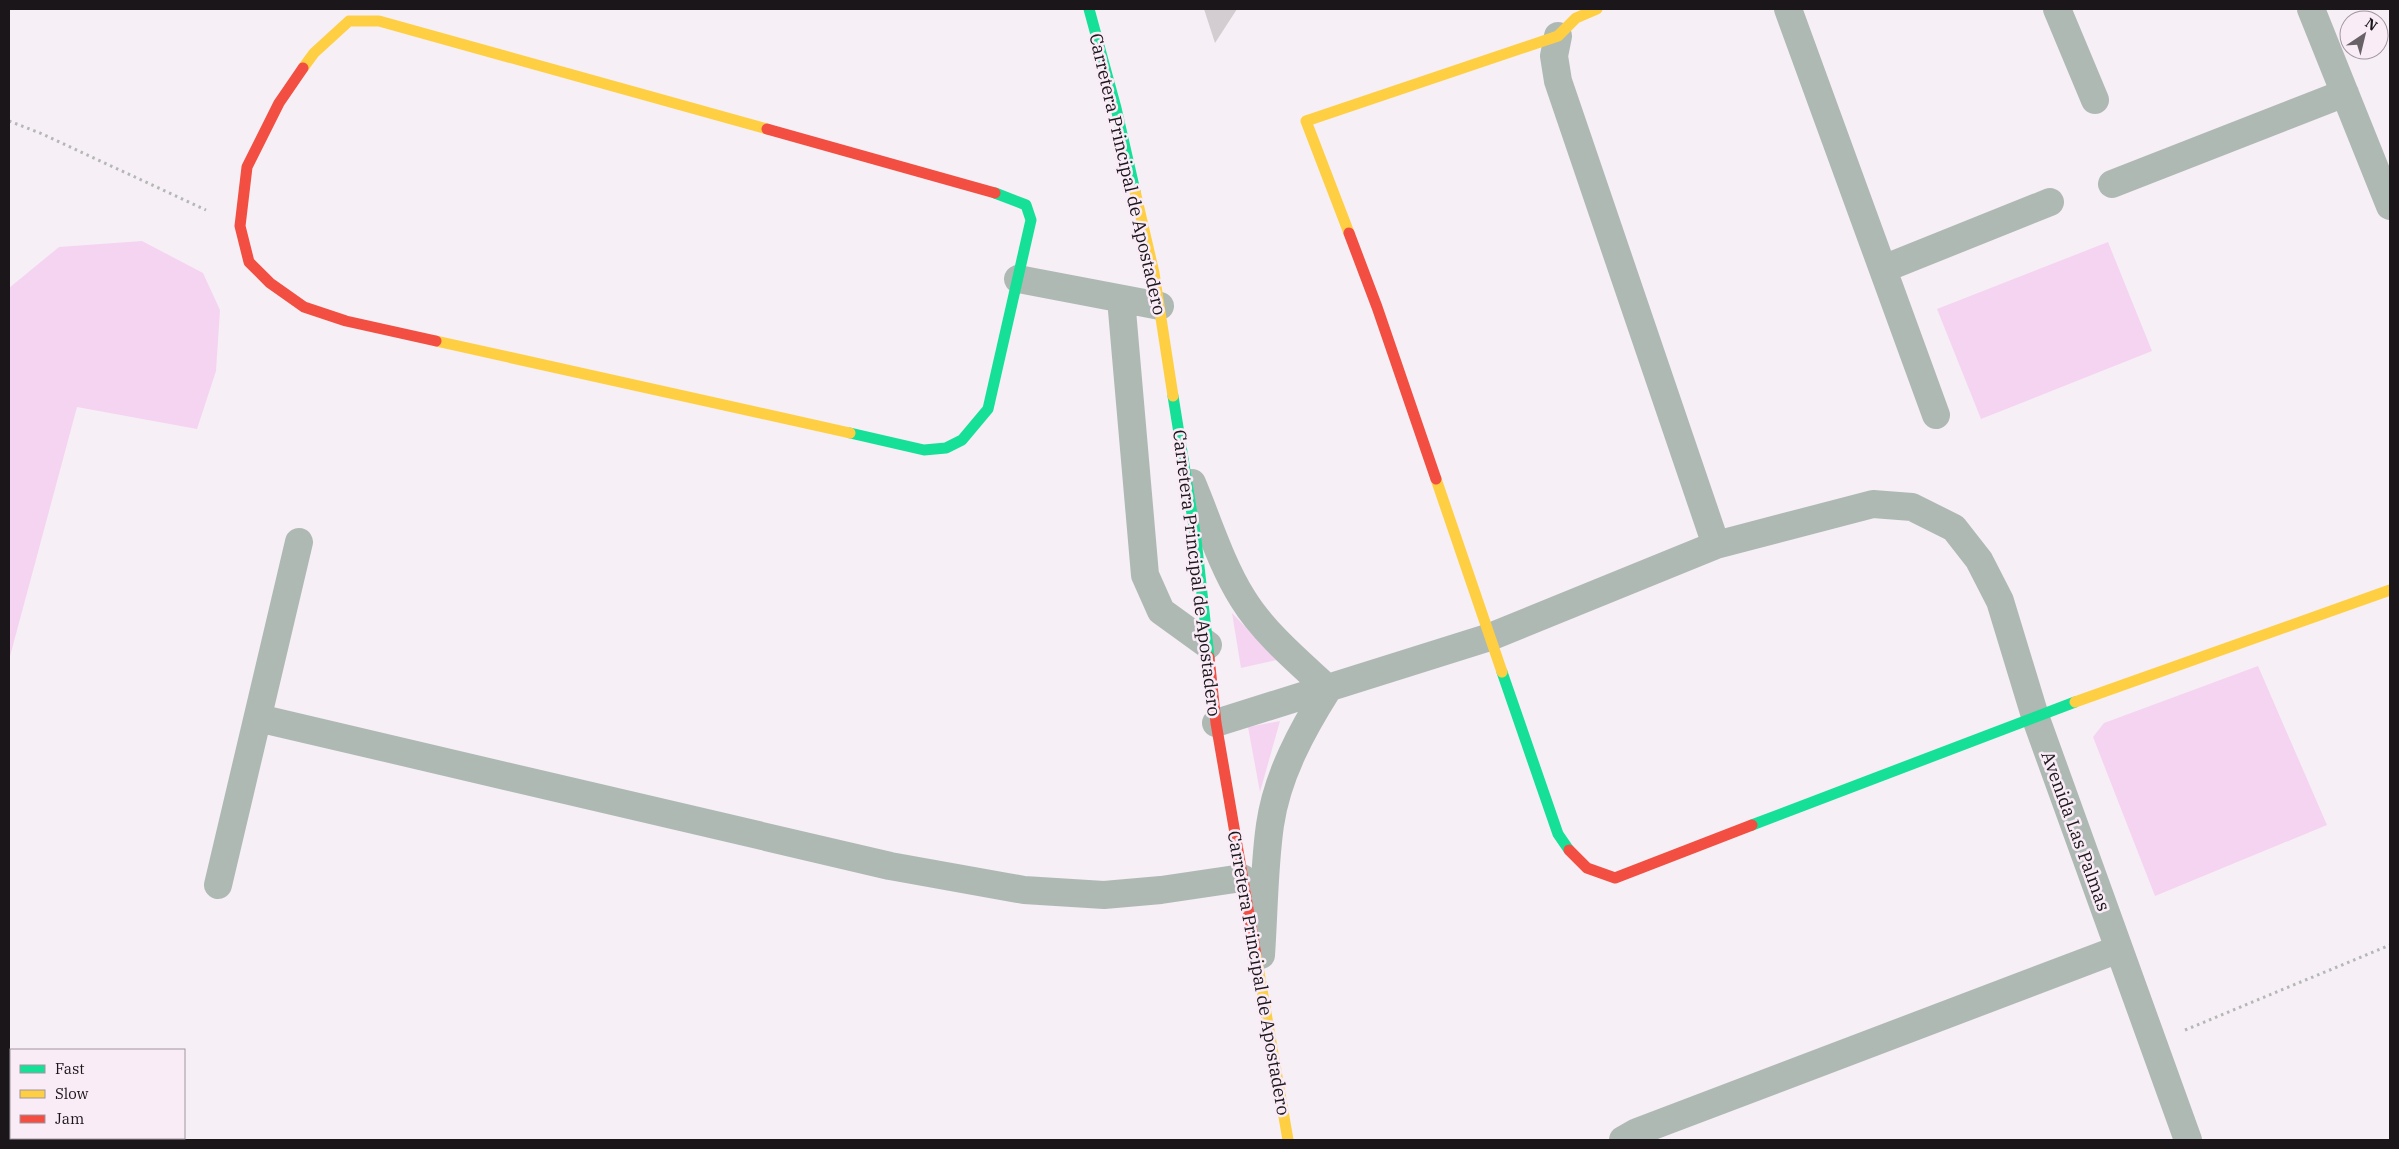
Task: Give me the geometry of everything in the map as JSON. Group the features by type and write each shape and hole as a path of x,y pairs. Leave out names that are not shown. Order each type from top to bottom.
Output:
{"street":[{"name":"Carretera Principal de Apostadero","path":"1089,9 1116,108 1160,306 1196,539 1216,723 1288,1140"},
{"path":"1597,9 1576,18 1558,36 1306,121 1377,307 1558,834 1574,860 1594,873 1615,878 2035,716 2390,590"},
{"path":"1788,9 1936,415"},
{"path":"2057,9 2095,100"},
{"path":"2311,9 2390,206"},
{"path":"349,21 379,21 1012,198 1026,204 1031,220 988,409 971,433 944,450 924,450 346,321 304,307 270,283 249,262 240,226 247,167 279,103 314,53 349,21"},
{"path":"1216,723 1490,637 1716,545 1558,81 1554,56 1558,36"},
{"path":"2112,184 2344,93"},
{"path":"1883,269 2050,202"},
{"path":"1018,279 1160,306"},
{"path":"1121,299 1145,575 1161,611 1208,645"},
{"path":"1184,463 1219,549 1244,600 1284,648 1328,689"},
{"name":"Avenida Las Palmas","path":"1716,545 1873,504 1912,507 1954,528 1979,560 2000,602 2035,716 2188,1140"},
{"path":"218,885 299,542"},
{"path":"1260,978 1270,824 1282,778 1302,729 1328,689"},
{"path":"258,718 890,866 1024,890 1104,895 1161,890 1242,878"},
{"path":"1623,1140 1637,1132 2119,949"}],"path":[{"path":"9,121 40,133 240,226"},
{"path":"2153,1044 2390,945"}],"shaded area":[{"path":"142,241 203,273 220,310 216,371 197,429 77,407 9,660 9,288 59,247"},
{"path":"2108,242 2152,351 1981,419 1937,309"},
{"path":"1232,613 1277,660 1241,668"},
{"path":"2258,666 2327,825 2155,896 2093,737 2104,723"},
{"path":"1280,721 1260,792 1248,727"}],"building":[{"path":"1204,9 1237,9 1215,43"}],"traffic: fast":[{"path":"1089,9 1116,108 1135,191"},
{"path":"850,433 924,450 946,448 962,440 988,409 1031,220 1026,205 995,193"},
{"path":"1173,396 1196,539 1209,657"},
{"path":"1502,672 1558,834 1569,850"},
{"path":"1752,825 2075,702"}],"traffic: slow":[{"path":"1349,233 1306,121 1558,36 1576,18 1597,9"},
{"path":"349,21 379,21 767,129"},
{"path":"303,68 314,53 349,21"},
{"path":"1135,191 1154,273 1173,396"},
{"path":"436,341 850,433"},
{"path":"1436,479 1502,672"},
{"path":"2075,702 2390,590"},
{"path":"1256,955 1288,1140"}],"traffic: jam":[{"path":"303,68 279,103 247,167 240,226 249,262 270,283 304,307 346,321 436,341"},
{"path":"767,129 995,193"},
{"path":"1349,233 1377,307 1436,479"},
{"path":"1209,657 1216,723 1256,955"},
{"path":"1569,850 1587,868 1615,878 1752,825"}]}
